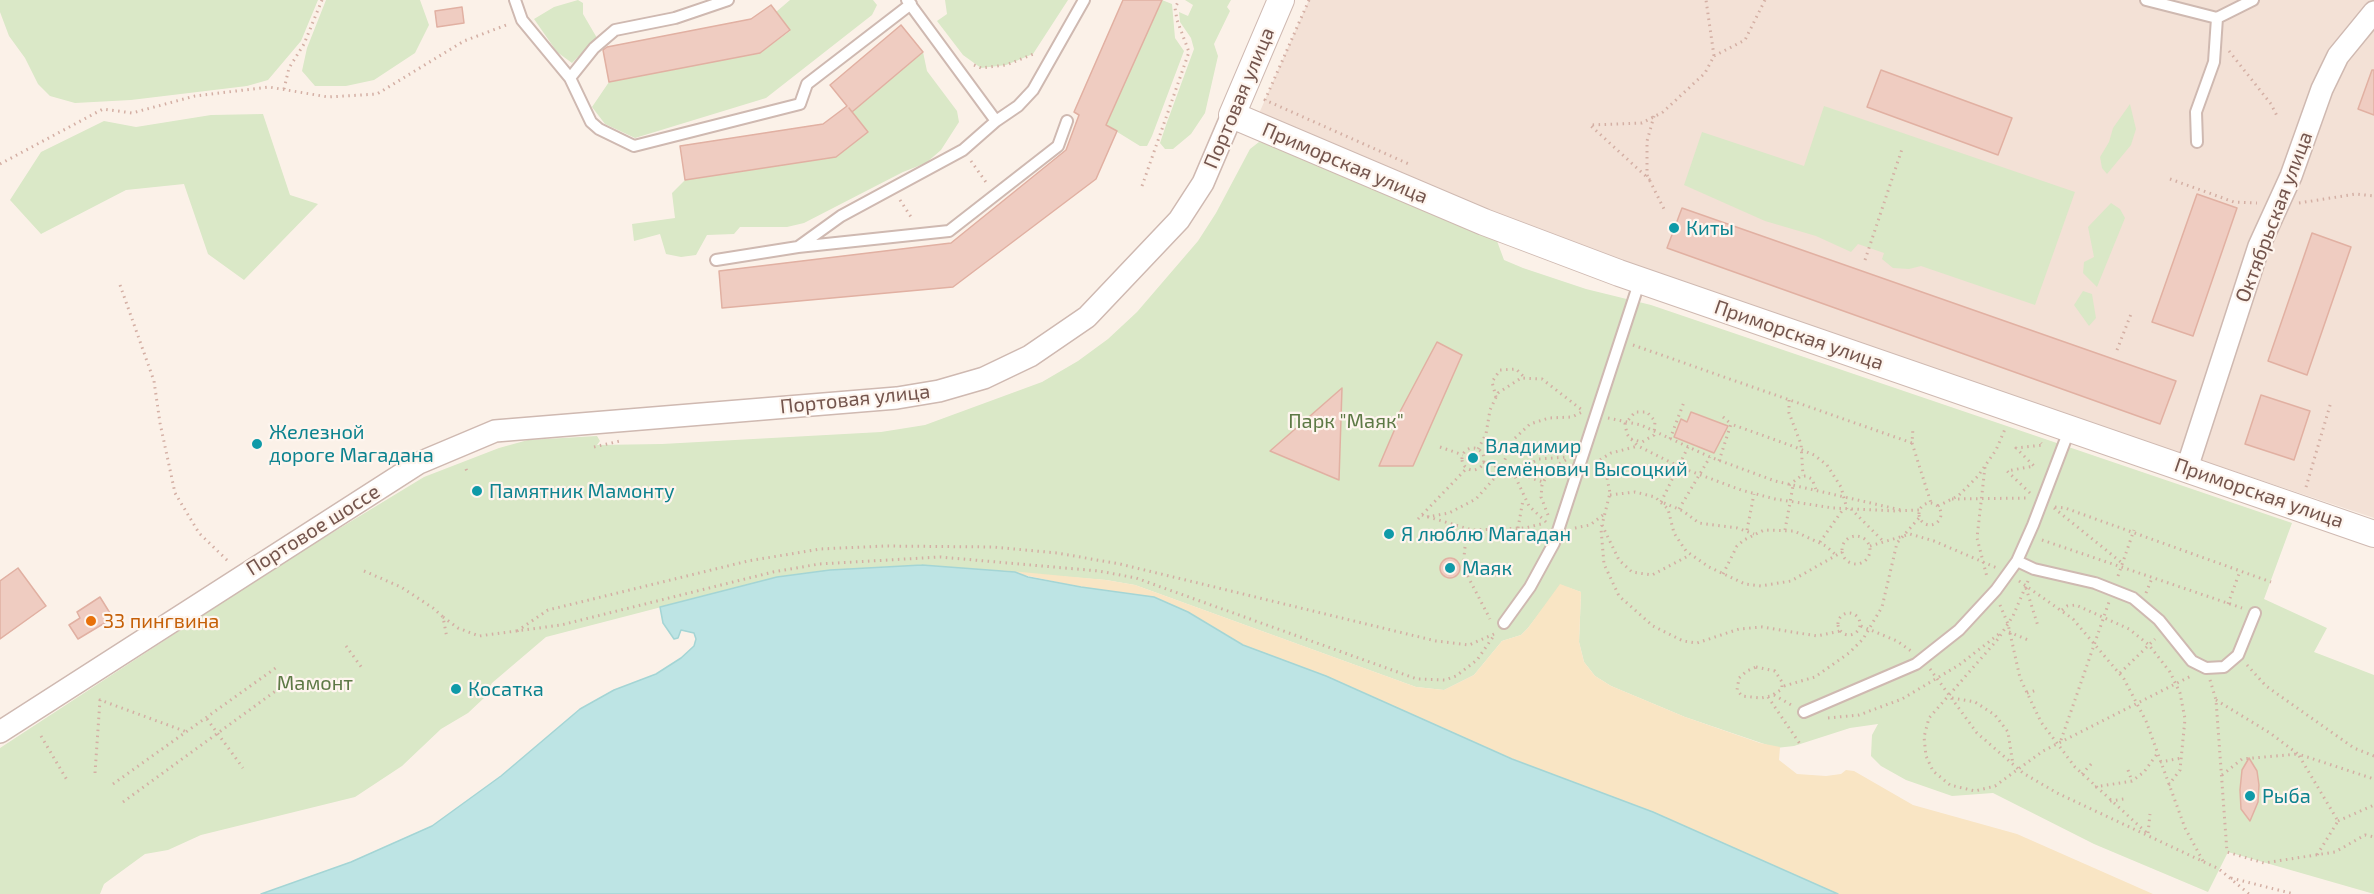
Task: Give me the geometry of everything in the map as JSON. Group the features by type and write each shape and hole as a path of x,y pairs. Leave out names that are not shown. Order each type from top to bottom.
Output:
{"street":[{"name":"Портовая улица","path":"659,418 897,398 939,391 984,378 1030,356 1087,317 1179,220 1203,183 1281,0"},
{"name":"Октябрьская улица","path":"2187,468 2259,246 2291,176 2328,73 2350,39 2374,12"},
{"name":"Приморская улица","path":"1232,115 1484,222 1640,280 2374,534"},
{"name":"Портовое шоссе","path":"0,732 419,463 495,431 659,418"}],"lane":[{"path":"515,0 522,20 570,78 591,122 599,129 634,146 800,104 807,84 909,2 996,121"},
{"path":"570,78 594,48 615,30 675,18 728,0"},
{"path":"798,247 841,216 963,150 996,121 1018,106 1033,90 1084,0"},
{"path":"2146,0 2217,18 2253,0"},
{"path":"2197,142 2196,112 2214,62 2217,18"},
{"path":"716,260 798,247 949,231 1058,146 1067,120"},
{"path":"1501,627 1530,587 1554,543 1640,280"},
{"path":"1804,712 1906,668 1943,645 1996,590 2017,561 2070,428"},
{"path":"2017,561 2034,569 2118,591 2142,605 2166,628 2192,661 2206,668 2224,667 2238,655 2255,613"}],"path":[{"path":"284,89 290,68 304,44 322,0"},
{"path":"1142,186 1189,52 1177,20 1175,8 1179,0"},
{"path":"1309,0 1265,100 1418,168"},
{"path":"1706,0 1714,56"},
{"path":"1650,180 1590,125 1642,123 1654,116 1705,73 1714,56 1745,40 1765,0"},
{"path":"0,164 103,109 132,113 195,96 269,87 328,97 377,94 464,41 522,20"},
{"path":"2216,36 2271,104 2278,118"},
{"path":"950,57 981,68 1006,65 1060,44"},
{"path":"1654,116 1647,141 1647,175 1665,211"},
{"path":"963,150 996,195"},
{"path":"1865,260 1902,150"},
{"path":"2170,179 2234,202 2276,206 2356,194 2374,196"},
{"path":"893,189 922,234"},
{"path":"120,285 154,381 160,423 175,493 199,533 242,575"},
{"path":"2117,350 2131,314"},
{"path":"1631,345 1911,443"},
{"path":"1496,397 1492,382 1500,370 1512,368 1525,378"},
{"path":"1478,449 1486,434 1496,397 1503,387 1525,378 1542,379 1589,414"},
{"path":"1789,400 1789,413 1799,438 1803,476"},
{"path":"1670,439 1684,402"},
{"path":"2306,486 2331,402"},
{"path":"1427,518 1449,513 1470,504 1487,488 1501,468 1514,439 1530,424 1549,418 1572,417 1583,411"},
{"path":"1631,439 1645,442 1655,432 1655,421 1647,412 1635,412 1627,420 1626,431 1631,439 1638,446 1679,467 1701,475 1754,494 1790,502 1848,509 1920,510"},
{"path":"1607,417 1627,420 1719,461 1791,486 1904,511"},
{"path":"1723,417 1731,424 1800,449 1827,465 1835,477 1848,509 1883,541"},
{"path":"1719,461 1731,424"},
{"path":"1938,506 1966,489 1985,467 2007,425"},
{"path":"1913,428 1911,443 1931,503"},
{"path":"1952,499 2030,498 2031,494 2007,471 2034,466 2016,448 2043,445 2038,439"},
{"path":"1594,464 1611,453 1638,446"},
{"path":"1440,447 1463,455"},
{"path":"1662,502 1688,447"},
{"path":"1471,448 1478,449 1483,454 1484,462 1477,469 1467,468 1462,462 1463,455 1471,448"},
{"path":"1422,515 1472,530 1518,528 1552,519 1544,509 1541,497 1543,482 1555,465 1572,459 1564,455 1539,459 1513,472"},
{"path":"1679,508 1710,457"},
{"path":"1589,461 1606,478 1610,495 1602,525 1604,564 1611,583 1634,610 1667,634 1683,641 1697,643 1739,629 1762,627 1817,636 1840,630 1850,635 1857,632 1861,626"},
{"path":"1484,462 1543,482"},
{"path":"1985,467 1977,538 1981,561 1990,584"},
{"path":"1418,519 1467,468"},
{"path":"466,469 468,474"},
{"path":"1513,472 1524,498 1535,514 1547,522"},
{"path":"1785,530 1791,486 1803,476"},
{"path":"1803,476 1812,479 1817,492"},
{"path":"1610,495 1643,493 1679,508 1699,523 1747,530 1754,534"},
{"path":"1747,530 1754,494"},
{"path":"1518,528 1524,498"},
{"path":"1662,502 1668,509 1679,543 1690,555 1722,574 1745,584 1777,585 1791,581 1842,552"},
{"path":"1784,686 1778,674 1765,667 1752,668 1739,678 1737,690 1742,696 1768,697 1784,686 1808,680 1849,653 1869,629 1882,607 1897,543 1919,518 1923,505 1931,503 1938,506 1941,513 1937,523 1927,525 1919,518"},
{"path":"2051,513 2054,508"},
{"path":"2054,508 2065,508 2134,531 2271,582"},
{"path":"2054,508 2122,565"},
{"path":"1820,542 1848,509"},
{"path":"1569,528 1590,525 1603,515"},
{"path":"1602,525 1620,560 1632,572 1652,575 1690,555"},
{"path":"1722,574 1737,546 1754,534 1772,529 1794,531 1820,542 1836,555"},
{"path":"2039,548 2045,531"},
{"path":"2115,583 2134,531"},
{"path":"1870,546 1904,534 1920,536 2001,570"},
{"path":"1853,535 1862,537 1870,546 1868,557 1857,564 1848,562 1842,552 1845,540 1853,535"},
{"path":"2042,540 2122,565 2255,613"},
{"path":"516,631 548,610 748,561 820,549 885,546 993,547 1080,556 1459,645 1475,645 1501,627"},
{"path":"1465,547 1463,567 1467,579 1501,627"},
{"path":"364,571 401,587 458,628 479,636 561,625 772,572 819,564 940,557 1099,571 1136,578 1418,679 1444,680 1465,671 1477,660 1501,627"},
{"path":"2228,604 2240,571"},
{"path":"2030,576 2007,624 1951,697 1934,710 1925,729 1924,746 1933,771 1950,785 1975,791 2002,783 2017,769 2058,743 2206,668 2216,700 2228,852 2264,863 2335,852 2365,835 2374,837"},
{"path":"2017,580 2062,610 2095,643 2120,673 2138,702 2168,786 2192,843 2203,862"},
{"path":"2026,586 2038,626"},
{"path":"2058,743 2112,595"},
{"path":"1998,602 2007,624 2020,678 2027,694 2058,743 2082,774 2152,838"},
{"path":"2062,610 2072,604 2104,616 2129,629 2149,645 2176,683 2185,719 2182,758 2180,770 2168,786"},
{"path":"1840,630 1839,620 1846,613 1857,615 1861,626 1897,641 1915,654"},
{"path":"443,617 447,638"},
{"path":"2120,673 2166,628"},
{"path":"1774,694 1804,712 1834,719 1859,715 1902,699 1939,679 2002,631"},
{"path":"2009,632 2028,640"},
{"path":"346,646 362,668"},
{"path":"2238,655 2266,686 2354,747 2374,756"},
{"path":"1926,665 1939,679 1977,733 2017,769 2057,794 2203,862 2230,878 2249,894"},
{"path":"113,784 277,667"},
{"path":"123,802 288,682"},
{"path":"2027,694 2037,690"},
{"path":"1768,697 1800,744"},
{"path":"1951,697 1975,702 1995,715 2008,732 2012,742 2013,765"},
{"path":"95,773 100,700 187,732"},
{"path":"2216,700 2270,733 2298,754 2374,779"},
{"path":"207,718 243,768"},
{"path":"41,736 67,780"},
{"path":"2094,786 2132,781 2144,772 2157,754"},
{"path":"2222,775 2242,759 2298,754"},
{"path":"2298,754 2338,821"},
{"path":"2160,762 2182,758"},
{"path":"2082,774 2093,762"},
{"path":"2128,770 2132,781"},
{"path":"2109,801 2124,799"},
{"path":"2317,855 2338,821 2374,805"},
{"path":"2147,834 2150,814"},
{"path":"2230,878 2294,894"}],"shaded area":[{"path":"1309,0 2374,0 2374,518 1689,289 1257,118"}],"green space":[{"path":"0,0 318,0 301,41 268,80 247,86 131,100 75,103 50,96 38,84 25,58 9,36 0,12"},
{"path":"326,0 420,0 429,25 415,53 374,80 346,86 315,86 302,71 307,48"},
{"path":"578,0 583,3 583,14 597,38 572,63 557,52 534,19 554,7"},
{"path":"790,0 873,0 877,5 872,15 766,98 635,138 605,124 592,107 609,82 760,53 790,31 776,12"},
{"path":"945,0 1068,0 1033,54 1006,65 981,68 963,55 937,21 947,14"},
{"path":"1162,0 1172,4 1175,38 1184,51 1152,136 1147,146 1140,146 1106,125"},
{"path":"1185,0 1231,0 1227,7 1230,11 1214,44 1218,56 1205,113 1191,134 1173,149 1165,149 1160,143 1194,49 1191,38 1180,22 1179,12 1188,16 1193,5"},
{"path":"923,52 927,71 957,111 959,122 941,150 926,163 903,172 804,223 787,227 740,227 734,234 707,235 696,255 681,257 666,254 660,234 634,241 632,224 675,218 672,193 685,180 836,157 868,132 852,112"},
{"path":"2130,104 2136,129 2131,145 2107,174 2102,168 2100,157 2109,142 2113,128"},
{"path":"1824,106 2075,192 2035,305 1921,266 1909,269 1893,268 1882,259 1884,253 1858,244 1851,252 1816,236 1765,221 1684,185 1702,132 1804,166"},
{"path":"263,114 290,195 318,204 244,280 208,254 184,184 126,190 41,234 10,200 41,152 104,121 136,127 211,115"},
{"name":"Парк \"Маяк\"","path":"1259,142 1270,144 1487,234 1497,241 1504,260 1523,268 1586,289 1651,305 2292,523 2264,599 2327,628 2314,652 2374,675 2374,894 2228,852 2208,892 2094,844 1993,793 1952,796 1906,780 1881,766 1871,756 1872,735 1878,724 1850,728 1794,746 1776,748 1685,717 1611,686 1595,676 1584,662 1579,642 1581,592 1561,585 1521,635 1502,641 1474,675 1444,690 1416,687 1135,585 1106,580 922,565 830,570 777,577 546,637 492,683 484,698 468,713 441,729 402,766 355,797 201,835 168,850 145,854 104,884 100,894 0,894 0,748 289,559 424,477 499,448 528,440 597,436 600,441 597,445 662,444 881,432 925,425 1042,382 1078,361 1108,339 1137,312 1198,241 1216,213 1250,149"},
{"path":"2111,203 2120,209 2125,218 2097,287 2083,273 2084,262 2094,257 2088,227"},
{"path":"2083,291 2092,294 2096,318 2089,326 2074,305"}],"sand":[{"path":"1000,570 1135,585 1416,687 1444,690 1474,675 1502,641 1521,635 1560,584 1581,592 1579,642 1584,662 1595,676 1611,686 1685,717 1760,743 1780,747 1779,760 1797,774 1826,776 1841,774 1846,770 1854,771 1913,805 2017,834 2153,894 1838,894 1653,812 1512,759 1326,676 1243,645 1188,612 1154,597 1081,587"}],"water":[{"path":"922,565 1015,572 1028,577 1081,587 1154,597 1188,612 1243,645 1326,676 1512,759 1653,812 1838,894 261,894 351,862 432,826 501,776 580,709 614,690 656,674 681,658 694,646 696,639 694,633 681,630 678,638 674,639 663,623 660,607 777,577 830,570"}],"building":[{"path":"1123,0 1162,0 1106,125 1117,131 1096,179 953,287 722,308 719,271 951,243 1066,150 1079,115 1074,112"},
{"path":"771,5 790,30 760,53 609,82 603,50 607,47 751,19"},
{"path":"462,7 464,23 437,27 435,11"},
{"path":"901,25 923,52 852,112 868,132 836,157 685,180 680,146 823,124 847,106 830,85"},
{"path":"1881,70 2012,118 1998,155 1867,107"},
{"path":"2372,70 2374,70 2374,115 2358,109"},
{"path":"2197,194 2237,208 2193,336 2152,322"},
{"path":"1682,208 2176,381 2160,424 1667,248"},
{"path":"2312,233 2351,247 2307,375 2268,361"},
{"path":"1437,342 1462,355 1413,466 1379,466 1397,424 1394,423"},
{"path":"1342,388 1339,480 1270,451"},
{"path":"2261,395 2310,411 2294,460 2245,444"},
{"path":"1691,412 1728,426 1714,453 1674,437 1681,419 1687,422"},
{"name":"Маяк","path":"1450,558 1457,561 1460,568 1457,575 1450,578 1443,575 1440,568 1443,561"},
{"path":"18,568 46,606 0,639 0,581"},
{"name":"33 пингвина","path":"100,597 113,618 78,639 69,625 80,618 77,612"},
{"name":"Рыба","path":"2249,758 2257,771 2259,785 2258,802 2250,821 2241,809 2240,790 2242,770"}],"place":[{"name":"Киты","path":"1674,228"},
{"name":"Железной дороге Магадана","path":"257,444"},
{"name":"Владимир Семёнович Высоцкий","path":"1473,458"},
{"name":"Памятник Мамонту","path":"477,491"},
{"name":"Я люблю Магадан","path":"1389,534"},
{"name":"Маяк","path":"1450,568"},
{"name":"33 пингвина","path":"91,621"},
{"name":"Косатка","path":"456,689"},
{"name":"Рыба","path":"2250,796"}],"park label":[{"name":"Мамонт","path":"315,683"}]}
